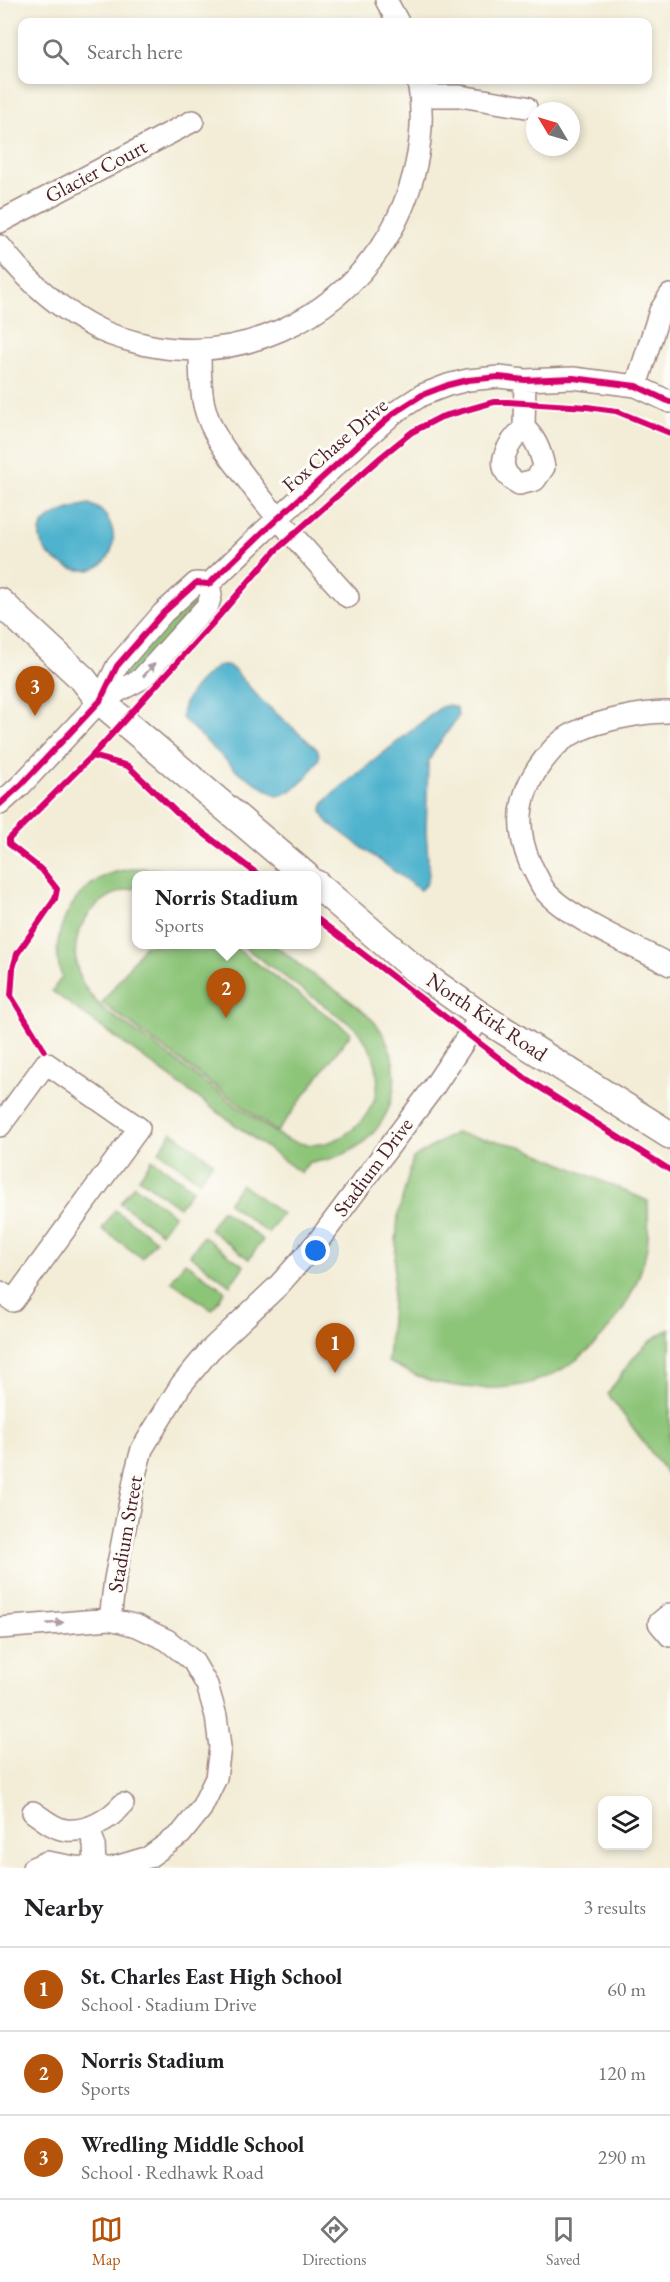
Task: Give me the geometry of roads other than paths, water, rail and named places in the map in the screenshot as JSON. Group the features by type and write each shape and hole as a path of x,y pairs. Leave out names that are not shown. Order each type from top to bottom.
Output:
{"main road":[{"path":"0,602 83,679 100,701 300,871"},
{"name":"North Kirk Road","path":"321,888 417,971 481,1016 670,1135"}],"street":[{"path":"386,0 396,18"},
{"path":"0,246 19,270 42,292 101,331 130,341 164,348 200,350 253,341 294,326 333,300 370,263 393,228 408,195 419,154 419,88 526,107"},
{"name":"Glacier Court","path":"0,222 193,121"},
{"path":"636,386 660,311 670,295"},
{"path":"200,350 200,376 204,405 216,438 240,472 292,536 348,597"},
{"name":"Fox Chase Drive","path":"0,804 21,785 100,701 141,679 208,605 211,595 209,584 394,413 422,395 468,380 499,377 525,380 573,378 636,386 670,402"},
{"path":"524,428 525,380"},
{"path":"670,712 629,716 582,729 570,735 553,749 537,769 524,795 520,816 520,833 525,851 538,879 550,896 581,918 670,964"},
{"name":"Stadium Drive","path":"142,1449 181,1385 210,1350 278,1286 319,1240 433,1088 481,1016"},
{"path":"0,1126 46,1063 139,1128 13,1301 0,1292"},
{"name":"Stadium Street","path":"110,1619 114,1579 142,1449"},
{"path":"670,1614 659,1623 670,1636"},
{"path":"0,1628 110,1619 137,1626 167,1640 194,1661 207,1685 216,1716 220,1747 216,1778 201,1809 181,1834 149,1857 112,1868 40,1865"},
{"path":"33,1812 55,1827 66,1830 88,1828 114,1814 123,1804"},
{"path":"88,1828 94,1843 95,1868"}],"water":[{"path":"89,504 103,513 111,525 113,539 111,552 103,563 91,570 75,569 55,560 46,552 40,533 47,520 55,515"},
{"path":"218,666 229,666 235,671 261,700 318,750 319,758 312,770 290,791 277,796 237,771 182,718 189,695"},
{"path":"449,705 457,708 458,717 428,763 426,831 429,874 426,885 420,890 330,824 322,813 322,809 323,804 340,788 441,707"}],"place":[{"name":"Wredling Middle School","path":"35,716"},
{"name":"Norris Stadium","path":"226,1018"},
{"name":"St. Charles East High School","path":"335,1373"}]}
